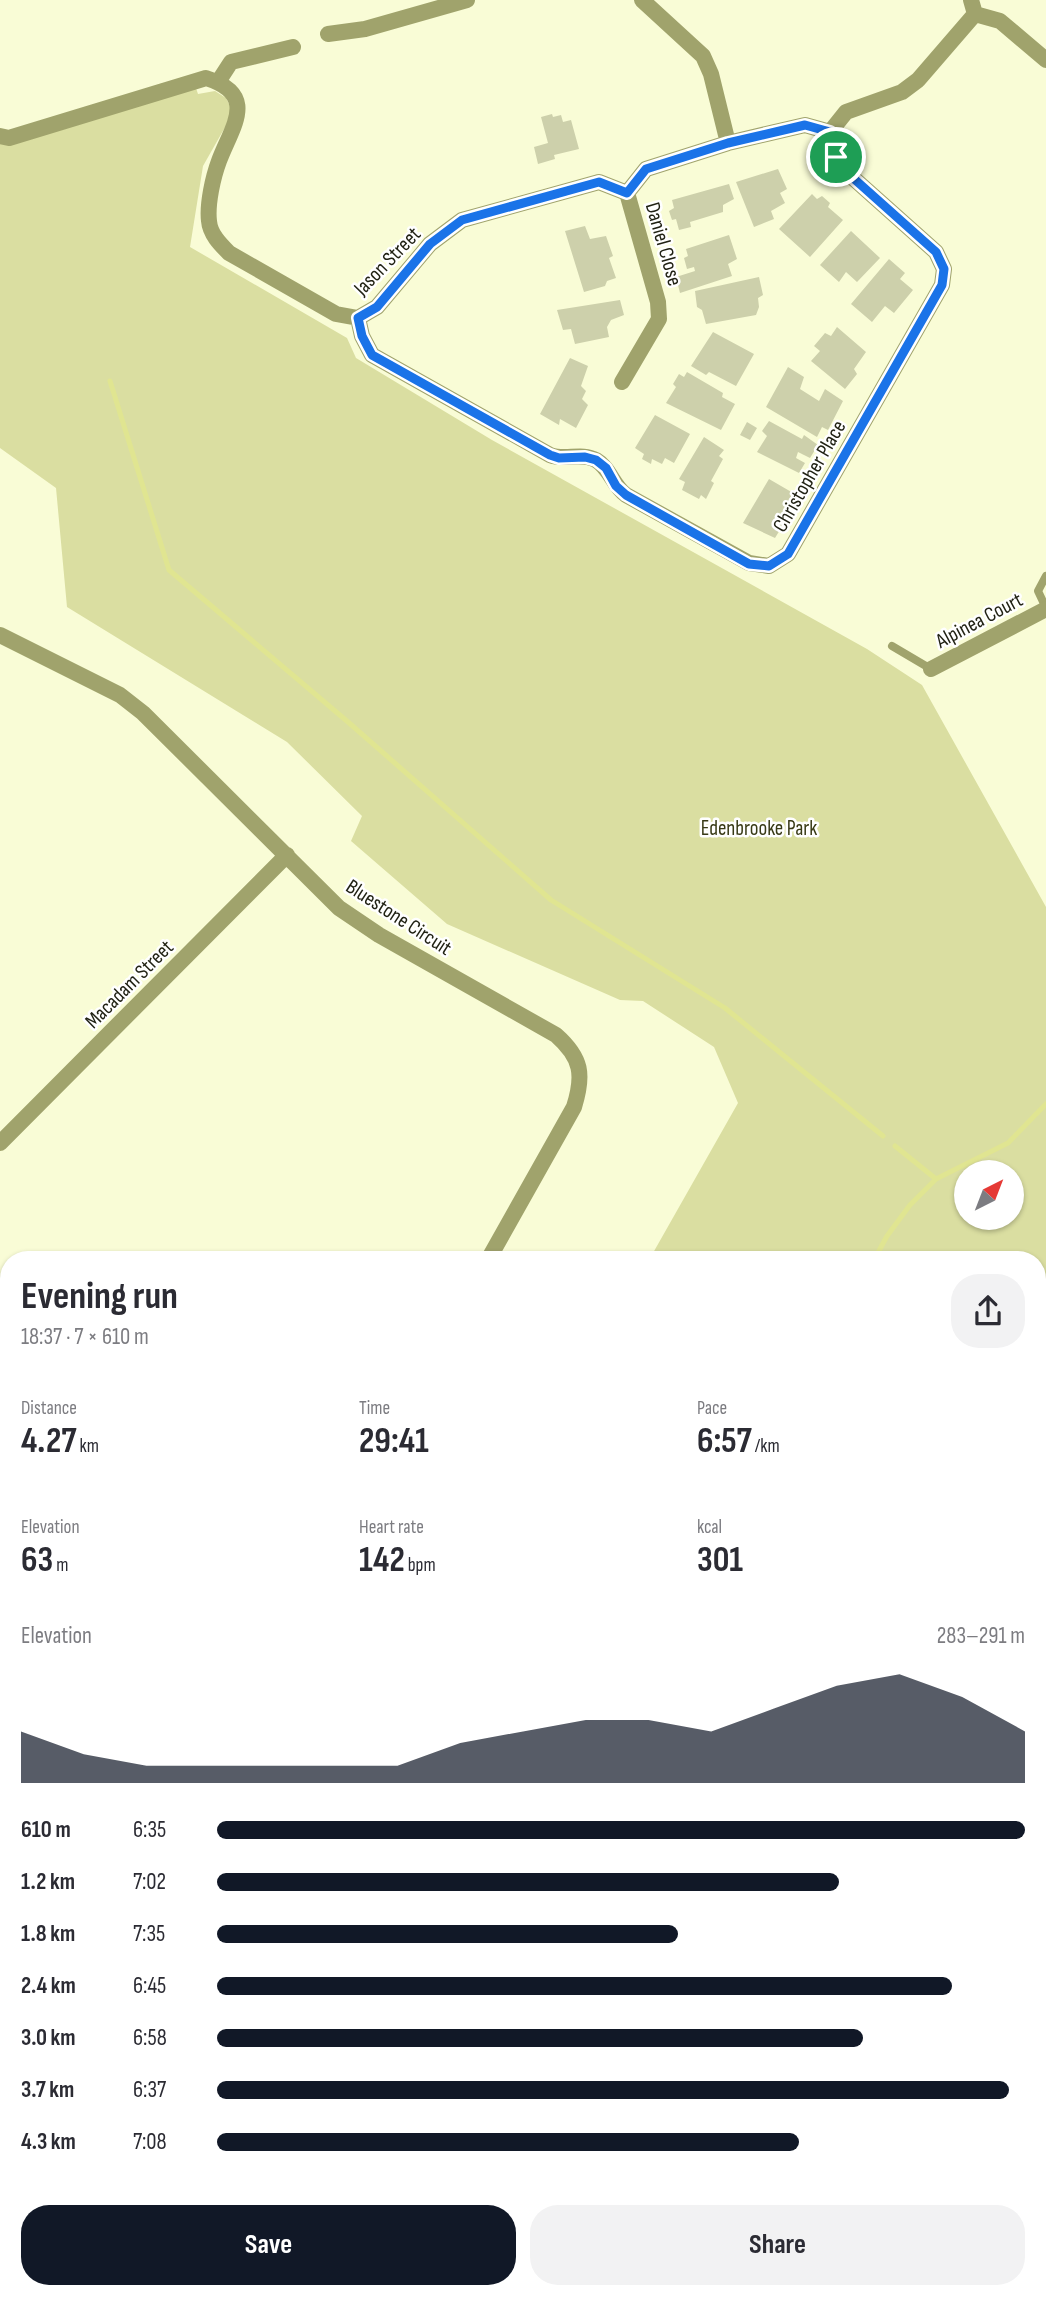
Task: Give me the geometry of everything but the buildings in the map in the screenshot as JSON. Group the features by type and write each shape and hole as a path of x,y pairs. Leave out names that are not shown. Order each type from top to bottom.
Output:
{"street":[{"path":"328,34 374,26 467,0"},
{"path":"642,0 703,56 711,74 728,143"},
{"path":"627,193 646,169 728,143 805,125 830,132 846,112 902,92 918,80 973,7 1000,21 1046,60"},
{"path":"0,136 9,138 206,78 218,82 231,62 293,47"},
{"name":"Jason Street","path":"218,82 229,89 237,101 239,113 218,163 211,196 209,222 217,241 229,253 336,314 358,318 377,307 430,244 462,220 599,182 627,193"},
{"name":"Christopher Place","path":"358,318 362,336 372,355 550,455 596,460 606,468 616,486 626,495 749,564 769,566 788,554 942,285 944,269 936,252 852,177 836,157 830,132"},
{"name":"Daniel Close","path":"622,382 659,320 658,302 627,193"},
{"name":"Alpinea Court","path":"931,669 1046,608"},
{"name":"Bluestone Circuit","path":"0,635 120,695 143,712 339,908 379,935 556,1035 569,1046 580,1068 580,1089 574,1107 493,1251"},
{"name":"Macadam Street","path":"0,1143 287,855"}],"lane":[{"path":"1046,576 1038,591 1046,608"},
{"path":"892,646 931,669"},
{"path":"610,2299 623,2299"}],"green space":[{"name":"Edenbrooke Park","path":"196,88 198,94 215,91 226,98 231,108 228,122 203,166 190,247 347,338 356,358 492,440 867,649 922,685 1046,907 1046,1251 654,1251 738,1103 714,1047 643,1001 620,1000 447,924 351,841 362,816 287,742 67,607 56,488 0,448 0,143"}],"waterway":[{"path":"110,381 169,570 551,900 725,1008 883,1136"},
{"path":"879,1251 910,1205 936,1179 1008,1143 1046,1104"},
{"path":"895,1146 936,1179"}],"route":[{"path":"805,125 830,132 836,157 852,177 936,252 944,269 942,285 788,554 769,566 749,564 626,495 616,486 606,468 596,460 553,456 372,355 362,336 358,318 377,307 430,244 462,220 599,182 627,193 646,169 728,143 805,125"}]}
